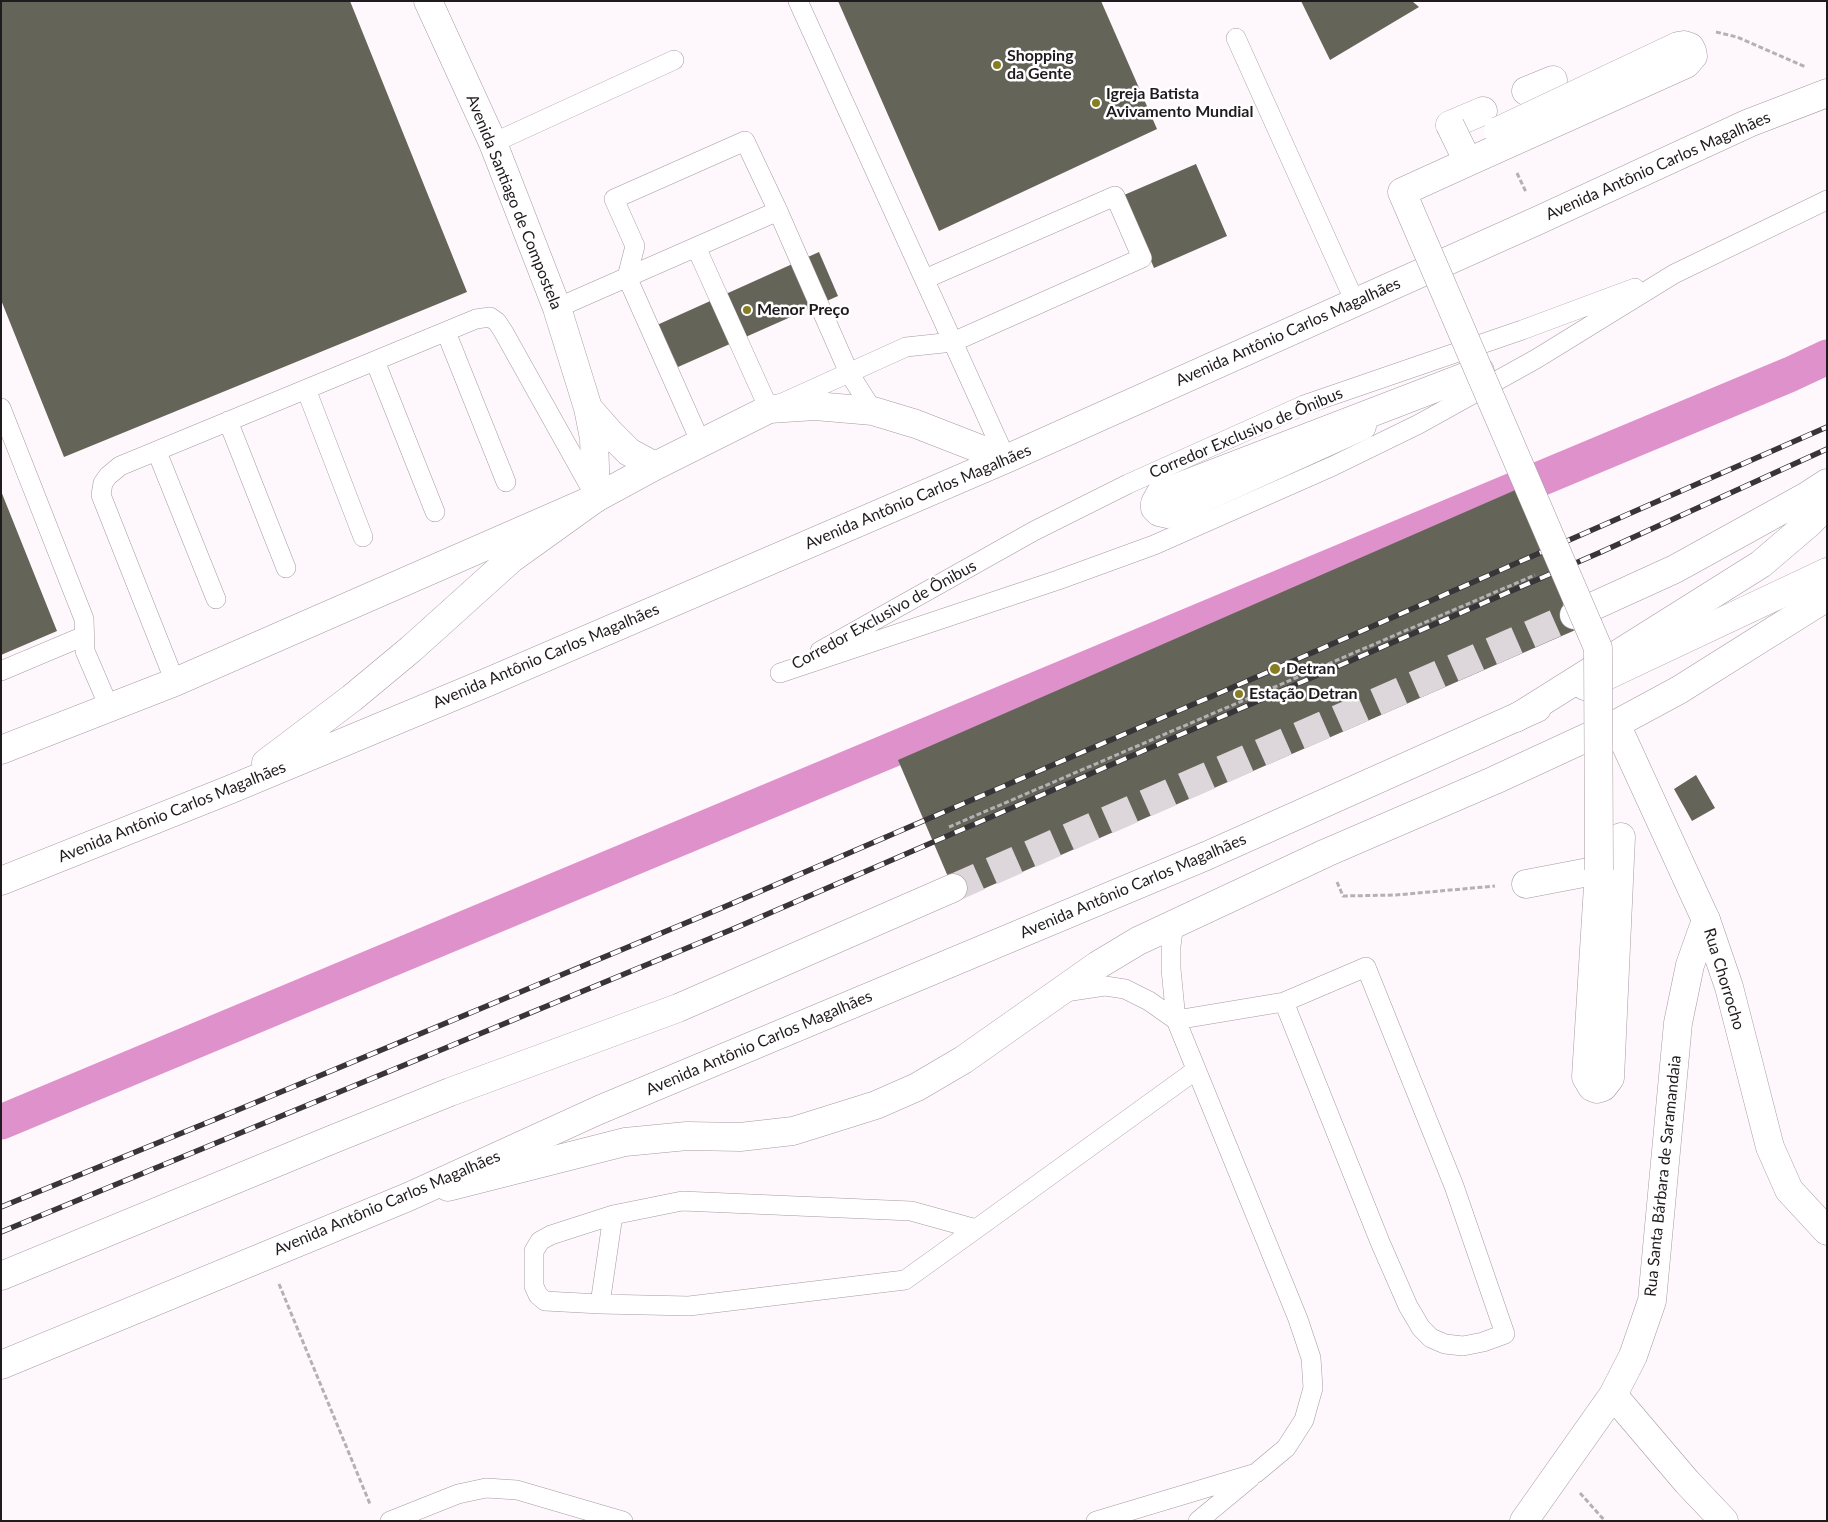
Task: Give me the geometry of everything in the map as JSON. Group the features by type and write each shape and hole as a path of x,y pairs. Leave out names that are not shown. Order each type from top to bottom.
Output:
{"main road":[{"name":"Avenida Santiago de Compostela","path":"428,1 493,143 557,308 588,408 594,438 596,498"},
{"path":"1468,162 1450,125 1491,121 1678,46 1690,47 1693,56 1686,64 1402,192 1480,371 1558,565 1598,648 1599,870 1586,1077 1592,1087 1597,1089 1604,1087 1610,1078 1621,837"},
{"path":"1749,123 1827,78"},
{"path":"1526,91 1553,80"},
{"name":"Avenida Antônio Carlos Magalhães","path":"1,881 230,790 506,674 1006,459 1539,220 1749,123 1827,93"},
{"path":"1362,426 1168,514 1159,512 1155,508 1155,503 1160,494 1480,371"},
{"path":"1,750 176,682 596,498 701,442 769,409 815,406 873,411 916,424 1006,459"},
{"name":"Avenida Santiago de Compostela","path":"588,408 629,452 655,466"},
{"path":"1574,615 1675,569 1784,510 1827,483"},
{"path":"230,790 352,698 462,605 511,560 596,498"},
{"path":"1516,718 1760,564 1809,523 1827,505"},
{"path":"1516,718 1827,572"},
{"path":"408,1197 625,1142 687,1136 740,1138 793,1131 876,1105 932,1078 963,1060 1057,993 1114,956 1174,923 1616,724 1679,690 1827,597"},
{"name":"Avenida Antônio Carlos Magalhães","path":"1,1365 408,1197 599,1110 1206,856 1516,718"},
{"name":"Rua Chorrocho","path":"1616,724 1706,920 1729,987 1770,1147 1789,1190 1827,1231"},
{"path":"1526,884 1599,870"},
{"path":"1,1276 404,1110 678,1008 954,888"},
{"name":"Rua Santa Bárbara de Saramandaia","path":"1524,1521 1612,1395 1633,1356 1652,1301 1678,1023 1690,965 1706,920"},
{"path":"1612,1395 1687,1482 1724,1521"}],"lane":[{"path":"798,1 1006,459"},
{"path":"1236,38 1355,302"},
{"path":"493,143 674,60"},
{"path":"701,442 627,276 635,246 614,200 745,141 849,373 873,411"},
{"path":"696,247 769,409 906,347 953,342 1142,258 1115,196 925,279"},
{"name":"Corredor Exclusivo de Ônibus","path":"1674,274 1536,359 1419,424 1333,466 1154,545 1058,580 780,673 1034,531 1128,484 1304,404 1522,330 1674,274 1827,200"},
{"path":"557,308 778,211"},
{"path":"176,682 101,495 103,484 108,476 120,466 476,319 490,318 497,322 596,498"},
{"path":"446,332 506,482"},
{"path":"375,360 435,512"},
{"path":"306,389 363,537"},
{"path":"1,408 84,619 84,651 108,707"},
{"path":"228,422 286,568"},
{"path":"157,452 216,599"},
{"path":"1,671 84,636"},
{"path":"1174,923 1170,969 1176,1020 1298,1319 1311,1358 1313,1388 1304,1420 1286,1448 1198,1521"},
{"path":"1057,993 1106,986 1125,988 1149,1001 1176,1020 1284,1002 1366,967 1454,1186 1505,1334 1483,1342 1463,1346 1446,1344 1431,1338 1421,1328 1408,1306 1380,1242 1284,1002"},
{"path":"976,1229 911,1211 682,1201 613,1215 551,1234 540,1242 534,1251 534,1286 538,1295 545,1301 690,1306 905,1280 976,1229 1196,1070"},
{"path":"600,1304 613,1215"},
{"path":"1096,1521 1256,1473"},
{"path":"390,1521 458,1494 486,1488 517,1490 623,1521"}],"path":[{"path":"949,827 1558,565"},
{"path":"1326,854 1343,896 1396,895 1526,884"},
{"path":"267,1255 373,1512"}],"building":[{"path":"1,1 350,1 467,292 64,457 1,300"},
{"name":"Shopping da Gente","path":"838,1 1101,1 1157,129 939,231"},
{"path":"1301,1 1412,1 1419,7 1330,60"},
{"path":"1196,164 1227,236 1154,268 1124,195"},
{"name":"Menor Preço","path":"819,252 838,296 678,367 657,325"},
{"name":"Estação Detran","path":"1520,488 1580,628 958,900 898,760"},
{"path":"1,491 57,631 1,655"},
{"path":"1696,775 1715,808 1692,821 1674,789"}],"waterway":[{"path":"1,1122 1791,374 1827,357"}],"tunnel":[{"path":"953,888 1574,615"}],"railway":[{"path":"1,1207 724,907 1275,669 1827,427"},
{"path":"1,1232 733,929 1601,552 1827,449"}],"place":[{"name":"Shopping da Gente","path":"997,65"},
{"name":"Igreja Batista Avivamento Mundial","path":"1096,103"},
{"name":"Menor Preço","path":"747,310"},
{"name":"Detran","path":"1275,669"},
{"name":"Estação Detran","path":"1239,694"}]}
